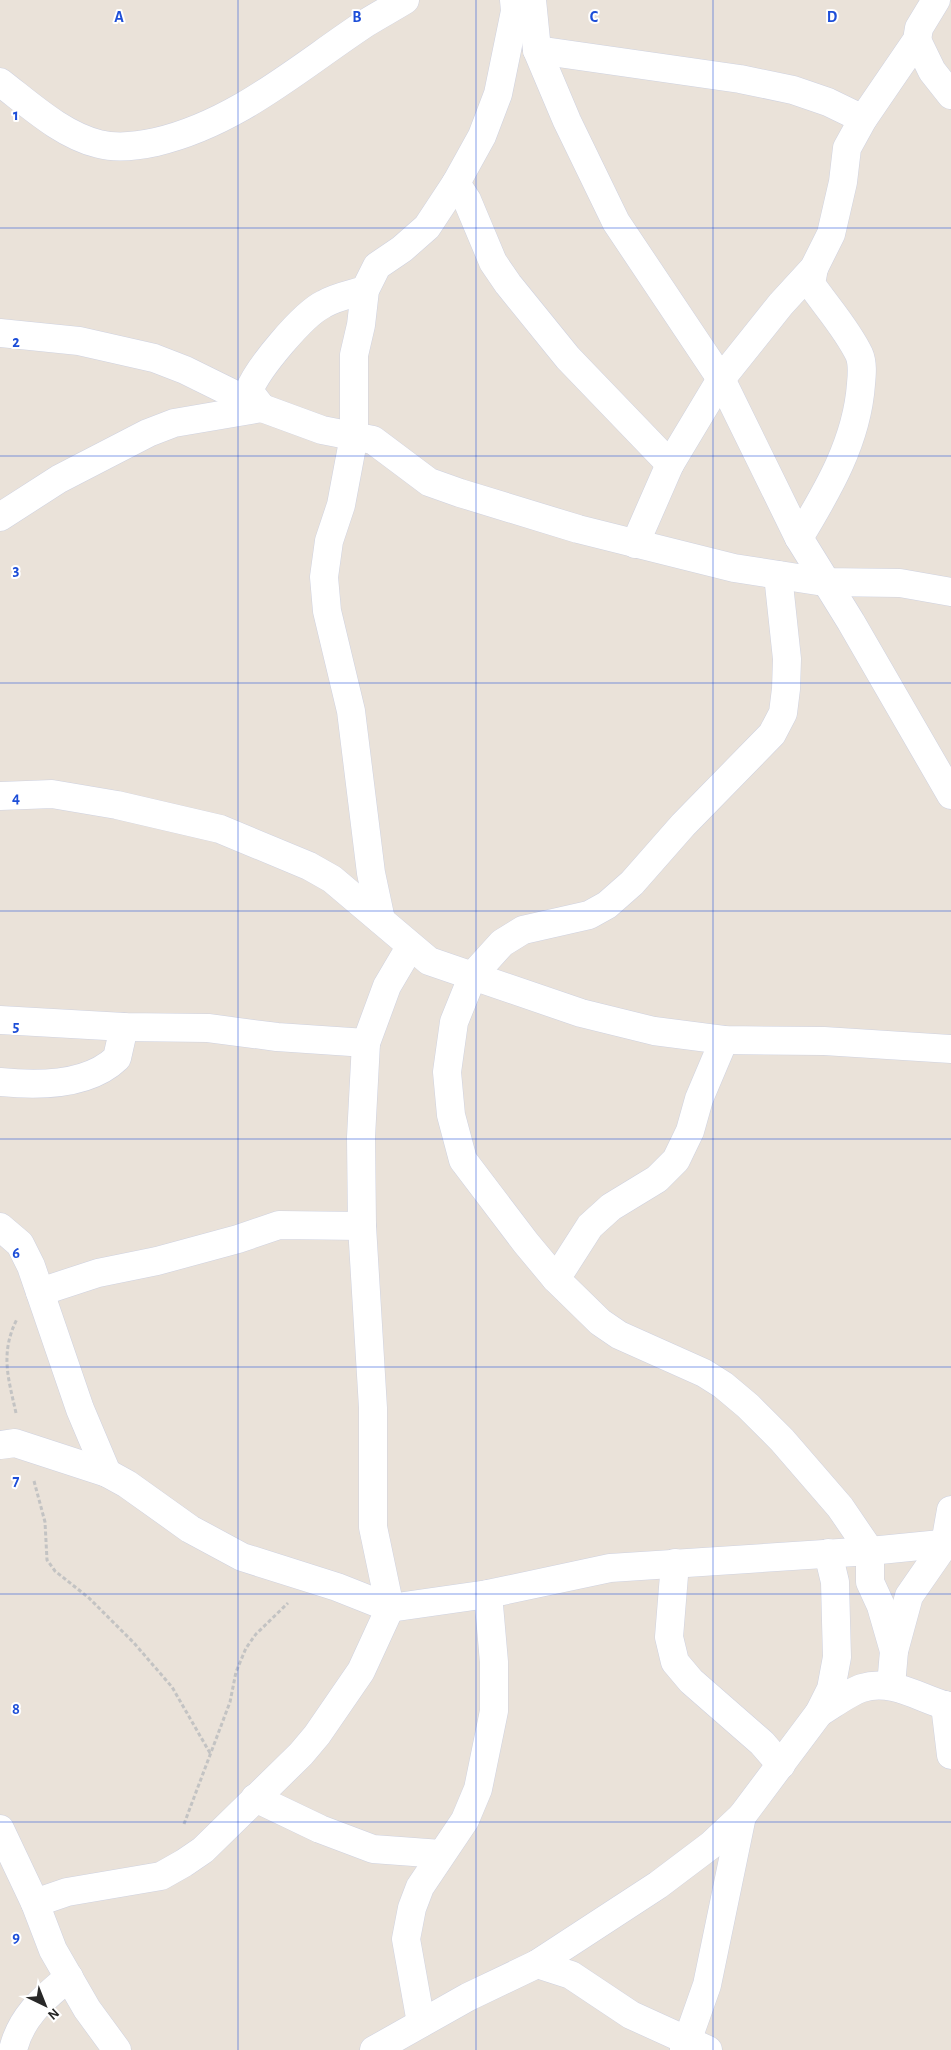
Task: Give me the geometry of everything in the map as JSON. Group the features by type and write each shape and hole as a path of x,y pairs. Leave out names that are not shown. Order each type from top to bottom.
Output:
{"street":[{"path":"0,82 53,122 83,138 100,144 118,147 140,145 173,138 207,125 254,101 367,22 405,0"},
{"path":"381,920 372,873 351,710 327,612 324,577 329,541 341,505 354,436 354,355 361,325 365,290 377,266 402,250 427,227 456,183 482,136 498,94 514,11 514,0"},
{"path":"532,0 537,50 567,121 616,222 734,401 799,538 824,582 851,622 951,796"},
{"path":"799,538 830,487 852,433 859,412 862,365 860,355 846,332 811,284 814,268 831,234 843,182 847,148 863,119 916,40 919,28 936,0"},
{"path":"916,40 932,71 951,95"},
{"path":"537,50 740,79 794,90 828,102 863,119"},
{"path":"456,183 467,200 493,262 508,284 568,358 670,464"},
{"path":"634,544 670,464 721,379 781,304 814,268"},
{"path":"262,408 249,391 254,378 289,334 323,304 365,290"},
{"path":"0,334 79,341 154,358 185,370 262,408 322,430 373,440 430,482 460,494 634,544 734,568 824,582 900,583 951,592"},
{"path":"0,517 59,480 148,433 174,424 262,408"},
{"path":"778,575 787,659 786,689 783,713 772,734 683,826 632,883 606,905 589,915 523,930 502,943 473,975 454,1022 447,1072 451,1115 464,1160 526,1243 556,1279 600,1322 619,1335 704,1373 723,1385 748,1406 817,1479 840,1507 870,1551 870,1582 881,1606 894,1651"},
{"path":"0,796 52,794 117,805 220,829 309,866 332,880 429,961 580,1013 654,1032 724,1040 844,1042 951,1049"},
{"path":"35,1903 67,1892 160,1876 203,1850 318,1735 361,1671 390,1608 373,1527 373,1408 362,1226 361,1137 366,1043 387,986 410,947"},
{"path":"0,1020 124,1028 208,1028 277,1037 366,1043"},
{"path":"0,1082 61,1082 99,1072 117,1058 124,1028"},
{"path":"556,1279 590,1226 611,1207 657,1179 676,1160 690,1131 699,1099 724,1040"},
{"path":"40,1292 98,1273 157,1261 238,1239 279,1225 362,1226"},
{"path":"0,1227 20,1244 31,1266 80,1409 107,1474"},
{"path":"13,1445 107,1474 127,1484 217,1545 242,1557 309,1580 337,1587 390,1608 488,1594 610,1568 948,1544"},
{"path":"891,1686 894,1651 909,1596 948,1544 951,1510"},
{"path":"374,2050 468,1997 537,1964 658,1886 711,1845 742,1816 818,1713 831,1689 837,1657 835,1582 828,1553"},
{"path":"675,1563 669,1637 675,1662 691,1681 762,1743 781,1765"},
{"path":"421,2023 406,1939 412,1908 420,1887 471,1808 478,1789 494,1711 494,1662 488,1594"},
{"path":"818,1713 861,1688 891,1686 948,1706 951,1755"},
{"path":"255,1798 320,1829 373,1849 441,1854"},
{"path":"537,1964 571,1975 631,2015 693,2047 742,1816"},
{"path":"0,1829 35,1903 54,1950 87,2009 116,2050"},
{"path":"13,2050 26,2016 69,1977"},
{"path":"0,2045 4,2050"}],"path":[{"path":"40,1292 18,1317 3,1344 4,1363 16,1414 13,1445 45,1522 47,1560 55,1571 89,1598 134,1643 172,1687 210,1753"},
{"path":"184,1863 184,1823 230,1702 236,1672 246,1648 256,1634 309,1580"}]}
